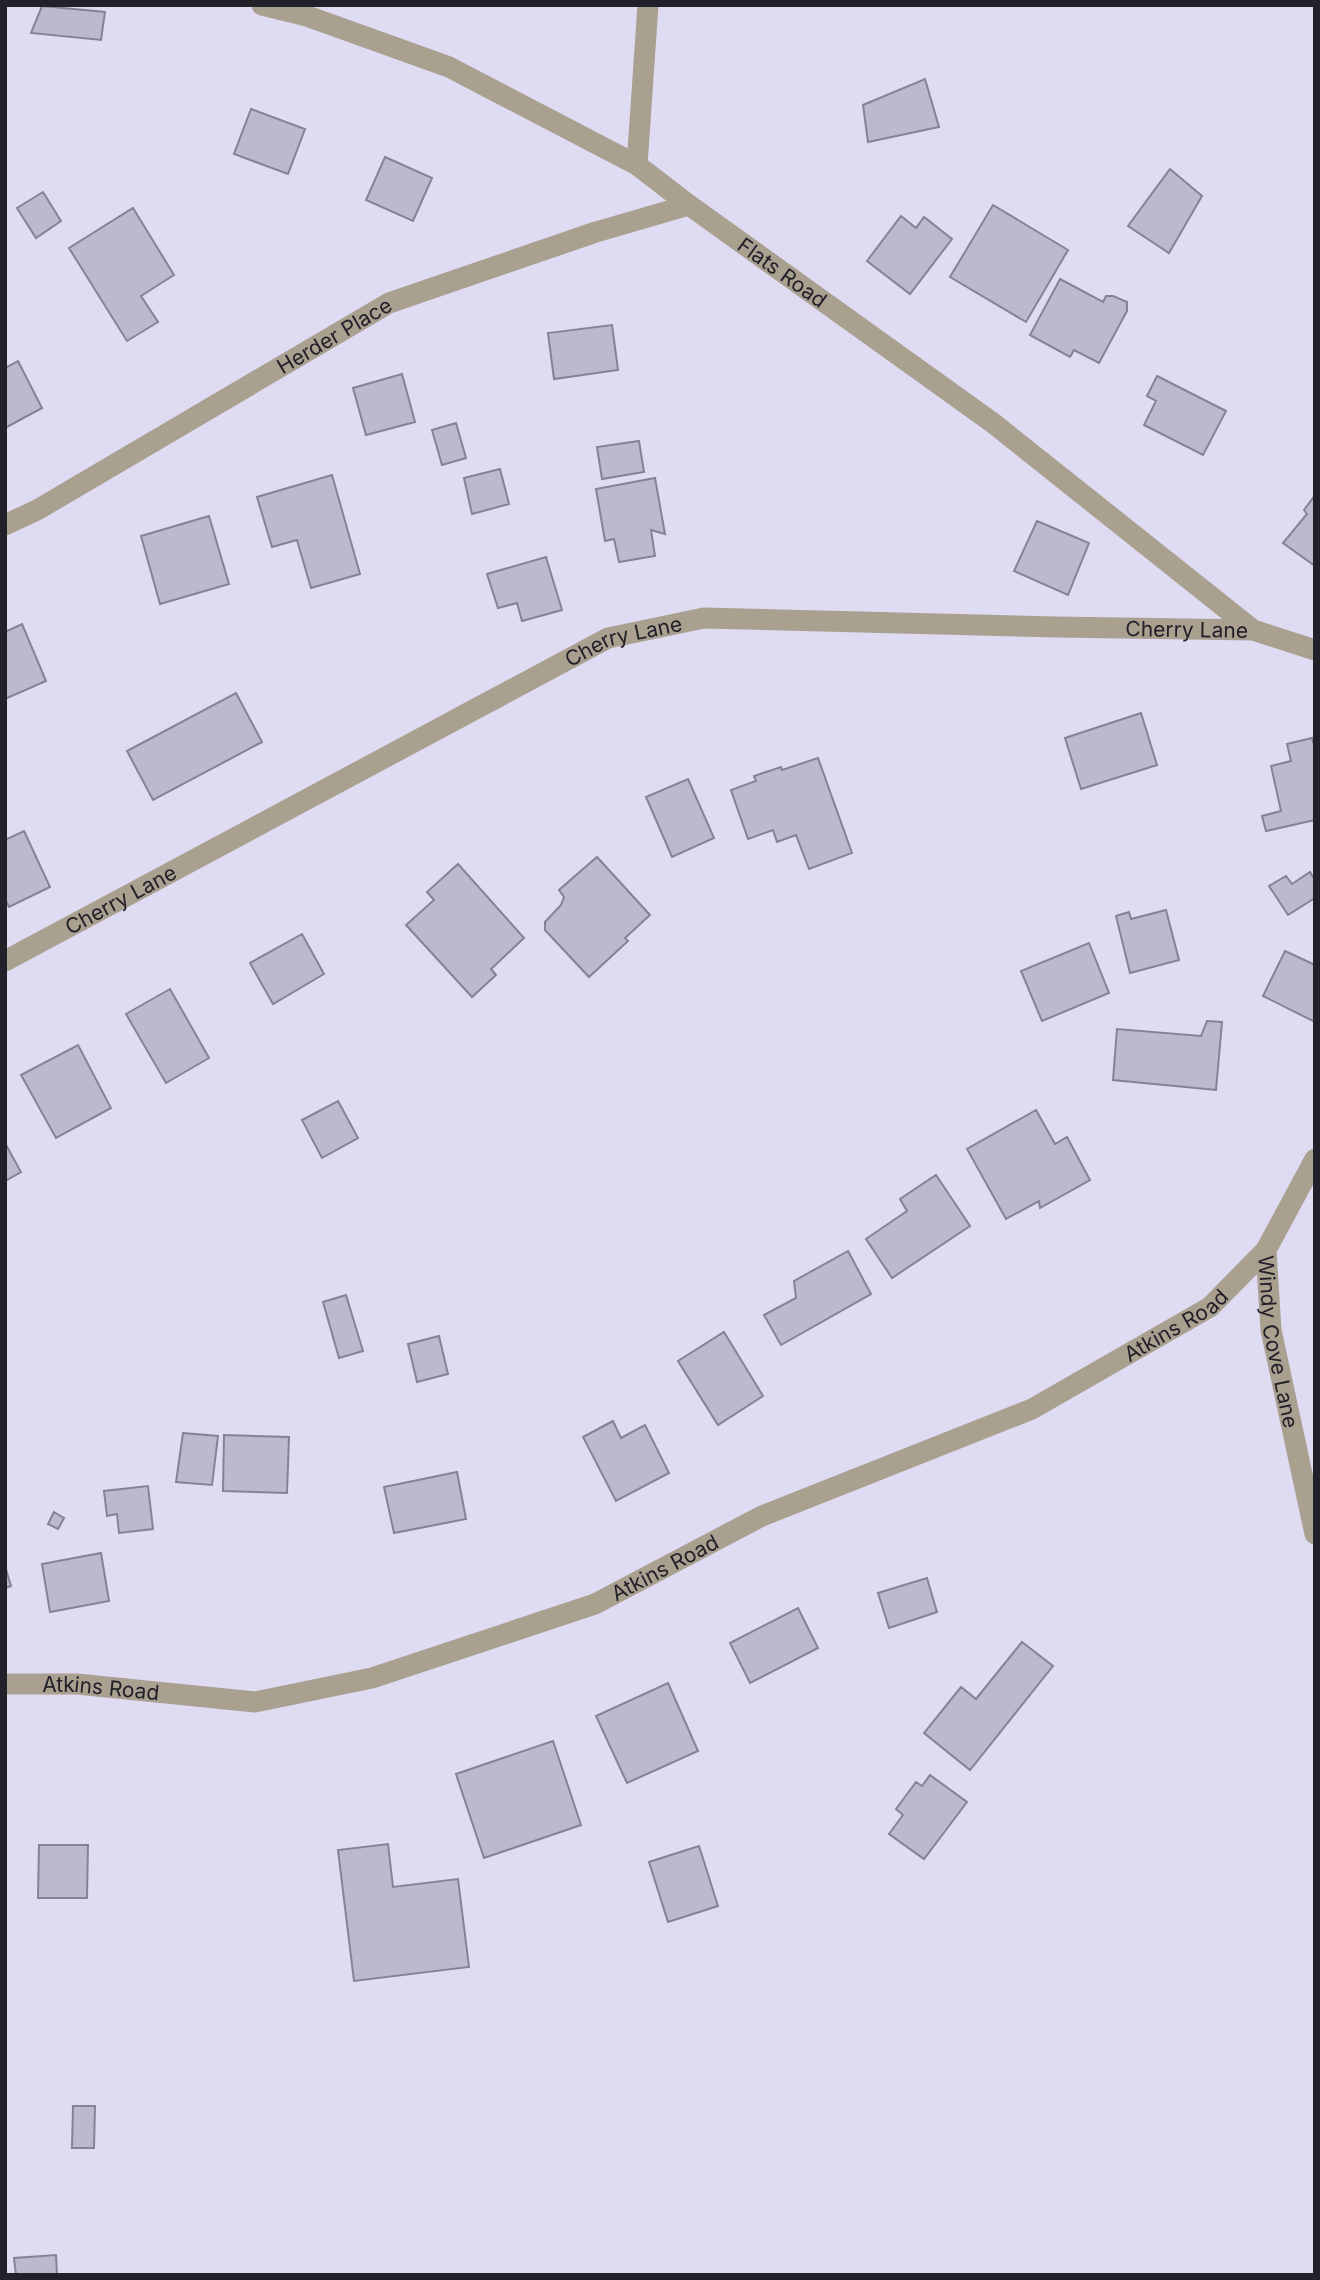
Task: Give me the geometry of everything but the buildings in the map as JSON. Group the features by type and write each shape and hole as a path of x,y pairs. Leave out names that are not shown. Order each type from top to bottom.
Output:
{"street":[{"name":"Flats Road","path":"262,5 307,16 449,67 636,165 993,422 1253,630"},
{"path":"636,165 648,5"},
{"name":"Herder Place","path":"5,526 37,510 389,303 596,232 689,205"},
{"name":"Cherry Lane","path":"5,961 608,638 704,618 1253,630 1315,650"},
{"name":"Windy Cove Lane","path":"1315,1159 1266,1250 1271,1329 1315,1534"},
{"name":"Atkins Road","path":"5,1684 77,1684 255,1702 372,1678 595,1604 762,1516 1032,1409 1210,1307 1266,1250"}]}
